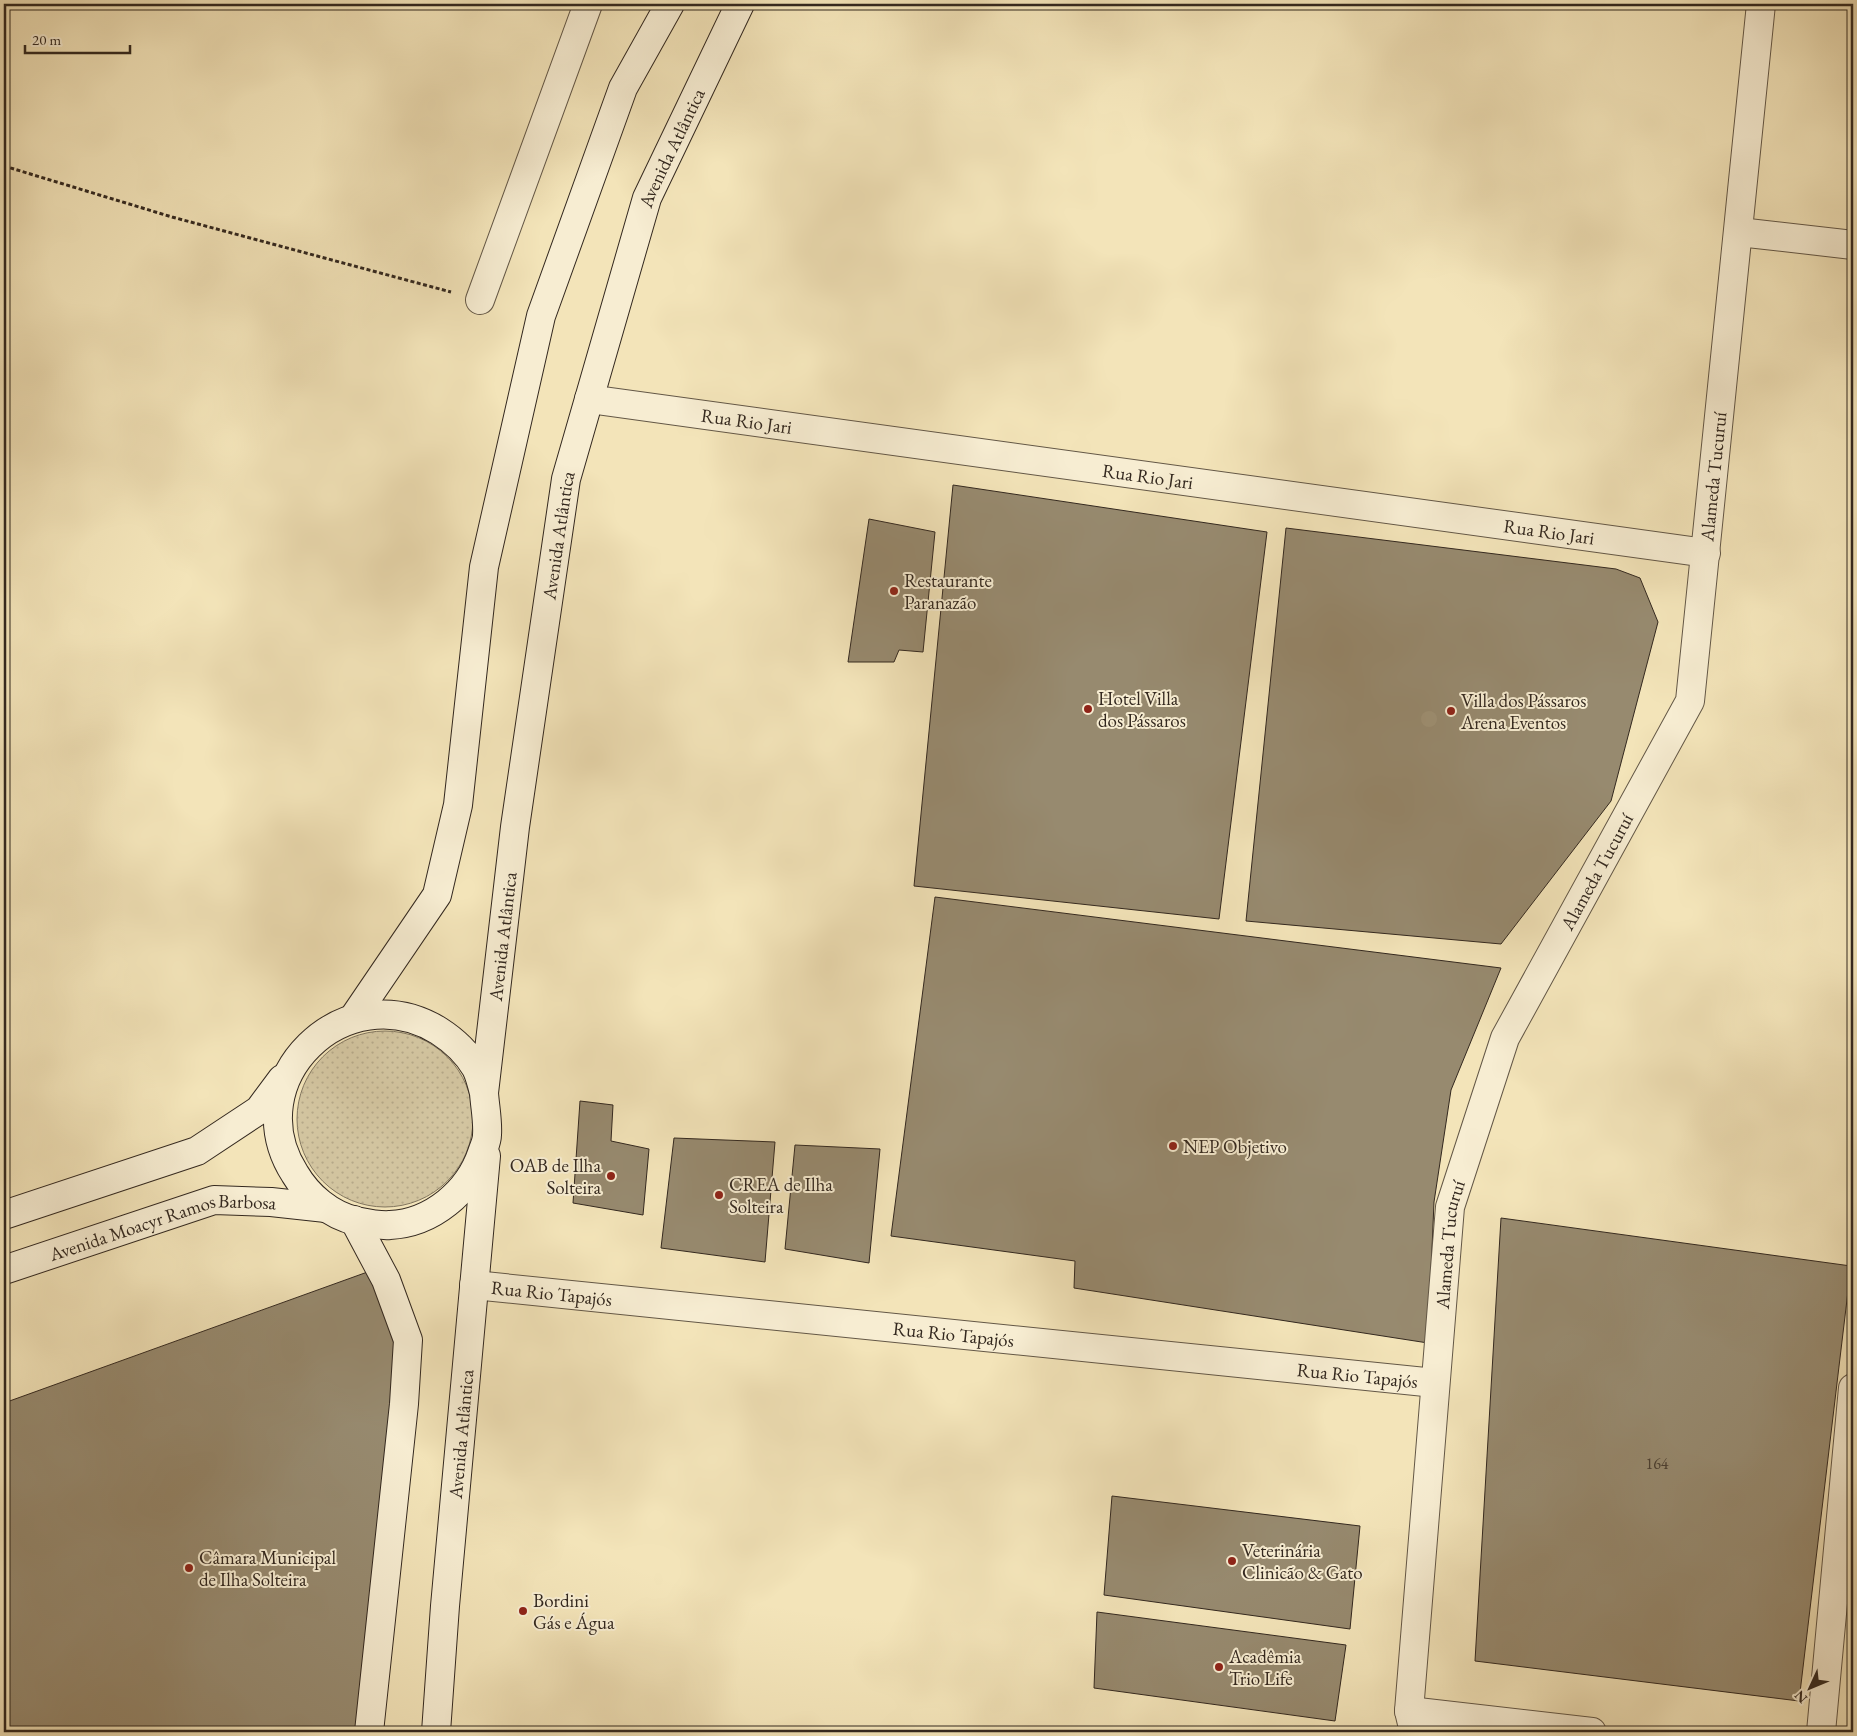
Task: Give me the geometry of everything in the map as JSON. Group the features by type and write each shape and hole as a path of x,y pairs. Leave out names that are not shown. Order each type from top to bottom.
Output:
{"street":[{"path":"480,300 588,4"},
{"path":"354,1017 437,895 458,805 484,567 540,316 623,88 670,4"},
{"name":"Avenida Atlântica","path":"484,1093 515,827 566,479 647,198 740,4"},
{"name":"Alameda Tucuruí","path":"1412,1721 1435,1383 1450,1207 1505,1038 1690,701 1761,4"},
{"path":"1739,232 1853,245"},
{"name":"Rua Rio Jari","path":"589,399 1706,553"},
{"path":"4,1215 197,1151 259,1110 306,1046 328,1029 354,1017 390,1014 423,1022 454,1041 476,1068 484,1093 488,1136 476,1170 455,1198 425,1217 390,1225 354,1220 326,1208 303,1187 286,1160 282,1146 278,1131 279,1099 289,1070"},
{"name":"Avenida Atlântica","path":"436,1732 488,1136"},
{"name":"Avenida Moacyr Ramos Barbosa","path":"4,1270 214,1200 271,1202 326,1208"},
{"path":"354,1220 386,1280 408,1340 404,1404 369,1732"},
{"name":"Rua Rio Tapajós","path":"474,1285 1435,1383"},
{"path":"1821,1732 1853,1388"},
{"path":"1412,1721 1592,1732"}],"path":[{"path":"4,166 172,217 480,300"}],"shaded area":[{"path":"394,1031 419,1037 427,1041 453,1063 467,1085 472,1102 472,1136 467,1153 453,1175 441,1187 419,1201 402,1206 376,1207 351,1201 343,1197 317,1175 303,1153 298,1136 297,1110 303,1085 307,1077 329,1051 351,1037 368,1032"}],"building":[{"name":"Hotel Villa dos Pássaros","path":"953,485 1267,532 1219,919 914,886"},
{"name":"Restaurante Paranazão","path":"869,519 935,532 923,652 899,650 894,662 848,662"},
{"name":"Villa dos Pássaros Arena Eventos","path":"1286,528 1616,569 1640,578 1658,622 1611,801 1501,944 1246,921"},
{"name":"NEP Objetivo","path":"935,897 1501,968 1451,1090 1434,1202 1428,1343 1074,1288 1075,1261 891,1236"},
{"name":"OAB de Ilha Solteira","path":"580,1101 613,1105 611,1141 649,1149 643,1215 573,1203"},
{"name":"CREA de Ilha Solteira","path":"674,1138 775,1142 765,1262 661,1248"},
{"path":"795,1145 880,1149 869,1263 785,1249"},
{"path":"1501,1218 1851,1266 1799,1701 1475,1661"},
{"name":"Câmara Municipal de Ilha Solteira","path":"373,1270 399,1341 356,1732 4,1732 4,1403"},
{"name":"Veterinária Clinicão & Gato","path":"1112,1496 1360,1526 1350,1629 1104,1595"},
{"name":"Acadêmia Trio Life","path":"1097,1612 1346,1645 1335,1721 1094,1688"}],"place":[{"name":"Restaurante Paranazão","path":"894,591"},
{"name":"Hotel Villa dos Pássaros","path":"1088,709"},
{"name":"Villa dos Pássaros Arena Eventos","path":"1451,711"},
{"name":"NEP Objetivo","path":"1173,1146"},
{"name":"OAB de Ilha Solteira","path":"611,1176"},
{"name":"CREA de Ilha Solteira","path":"719,1195"},
{"name":"Veterinária Clinicão & Gato","path":"1232,1561"},
{"name":"Câmara Municipal de Ilha Solteira","path":"189,1568"},
{"name":"Bordini Gás e Água","path":"523,1611"},
{"name":"Acadêmia Trio Life","path":"1219,1667"}]}
